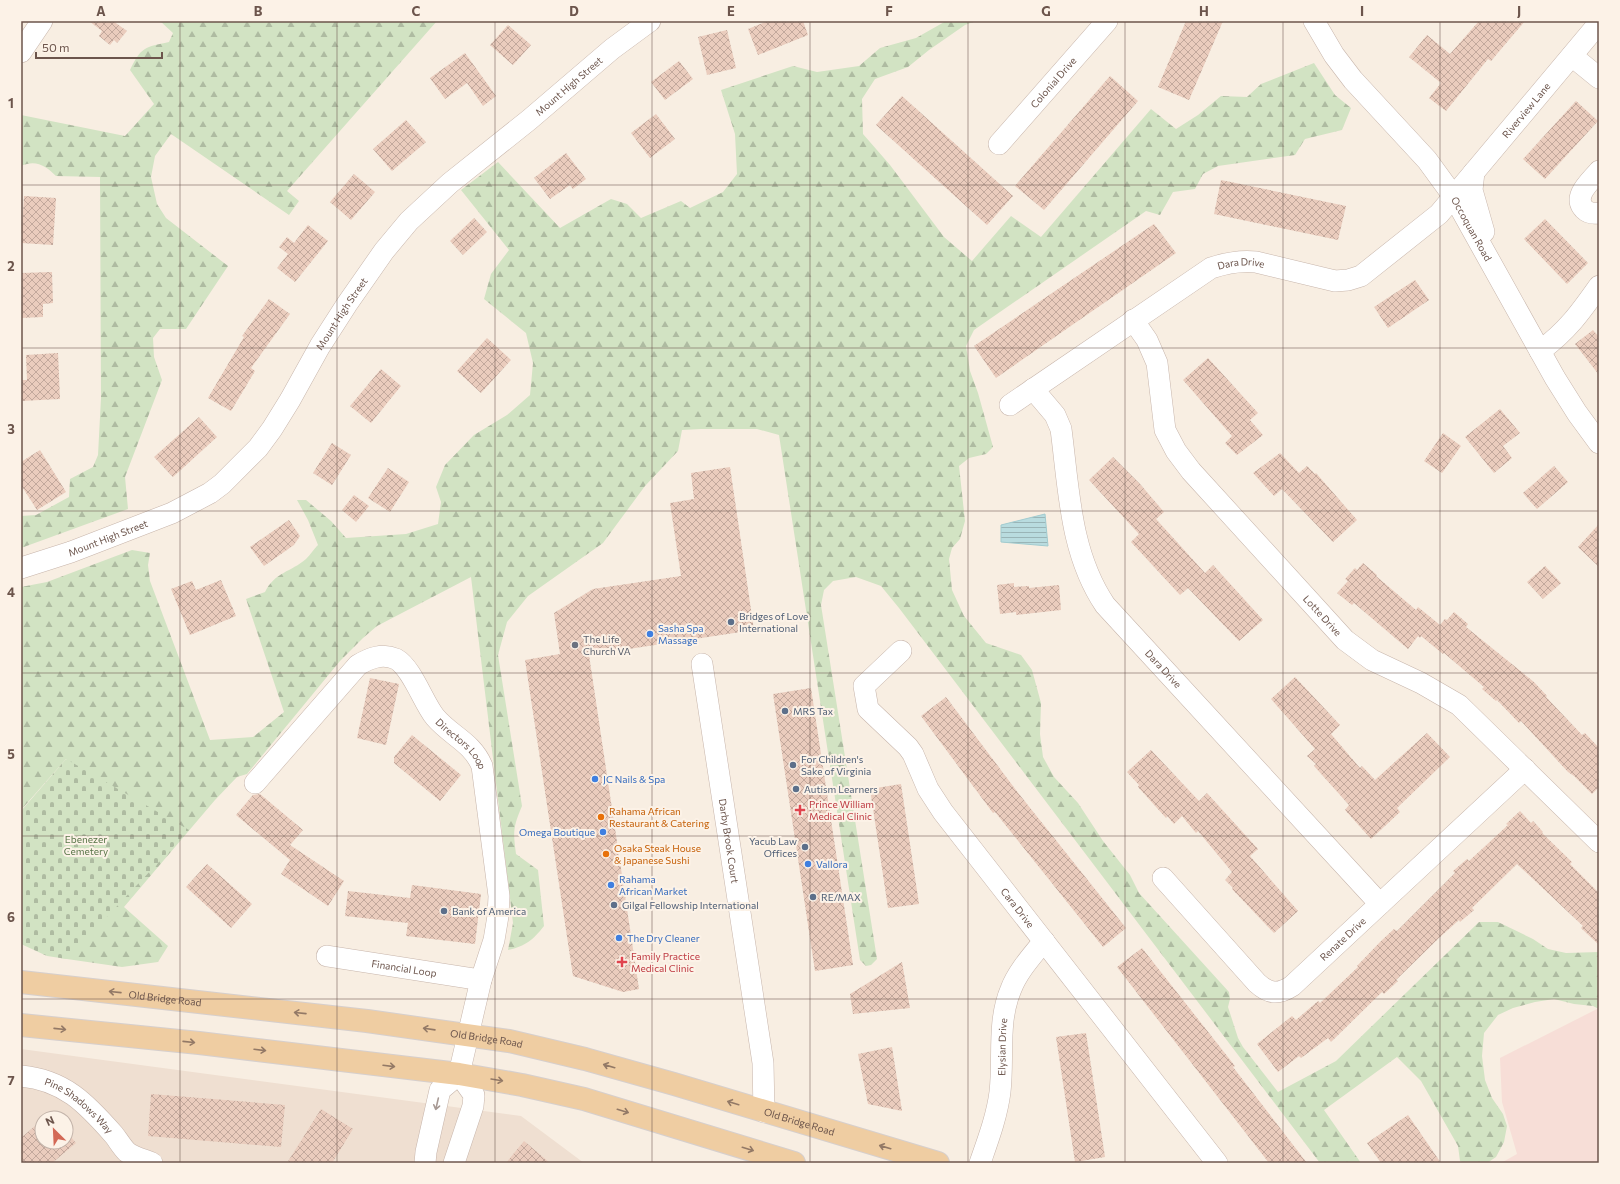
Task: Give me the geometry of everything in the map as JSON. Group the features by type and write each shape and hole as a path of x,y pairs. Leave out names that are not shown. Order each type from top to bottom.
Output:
{"main road":[{"name":"Old Bridge Road","path":"21,982 367,1020 509,1041 674,1084 938,1163"},
{"path":"21,1025 206,1044 459,1074 522,1084 584,1099 794,1163"}],"street":[{"path":"21,52 42,21"},
{"name":"Mount High Street","path":"21,568 71,552 172,513 210,493 222,484 258,448 272,429 320,346 347,304 384,251 409,221 450,183 529,120 612,49 650,21"},
{"name":"Colonial Drive","path":"999,144 1107,21"},
{"name":"Riverview Lane","path":"1454,197 1599,23"},
{"name":"Occoquan Road","path":"1317,27 1334,55 1353,80 1427,160 1454,197 1569,401 1599,443"},
{"path":"1572,56 1599,78"},
{"path":"1599,171 1581,193 1580,200 1582,207 1586,211 1593,214 1599,213"},
{"path":"1474,172 1472,190 1473,198 1498,276"},
{"name":"Dara Drive","path":"1010,405 1211,268 1226,262 1246,261 1256,262 1335,281 1348,280 1361,276 1439,214 1454,197"},
{"path":"1540,351 1557,338 1574,321 1599,286"},
{"name":"Lotte Drive","path":"1133,320 1147,340 1158,364 1165,430 1176,452 1191,472 1322,617 1345,640 1372,660 1421,683 1459,705 1599,842"},
{"name":"Dara Drive","path":"1033,388 1055,415 1061,429 1074,531 1088,576 1098,595 1105,605 1380,904"},
{"name":"Cara Drive","path":"901,651 864,686 868,709 908,747 916,759 935,801 1217,1163"},
{"name":"Directors Loop","path":"255,783 358,666 369,658 382,656 396,659 404,666 435,717 448,730 470,747 478,756 482,766 498,896 498,916 494,940 480,980 459,1074"},
{"name":"Darby Brook Court","path":"702,664 763,1064 764,1112"},
{"name":"Renate Drive","path":"1163,878 1257,983 1264,989 1271,992 1281,992 1292,986 1525,769"},
{"name":"Elysian Drive","path":"980,1163 992,1127 1000,1094 1002,1025 1004,1008 1011,988 1019,973 1044,941"},
{"name":"Financial Loop","path":"327,956 480,980"},
{"path":"425,1163 426,1152 440,1090 459,1074 474,1095 473,1106 454,1163"},
{"name":"Pine Shadows Way","path":"21,1076 36,1077 56,1084 73,1094 114,1135 121,1158"},
{"path":"121,1158 152,1163"}],"shaded area":[{"path":"1599,1008 1599,1163 1501,1163 1517,1154 1502,1102 1500,1058"},
{"path":"21,1049 521,1116 584,1163 21,1163"}],"green space":[{"path":"160,21 437,21 287,191 299,201 289,215 171,134 155,156 151,177 157,204 166,218 228,266 186,329 160,329 153,338 154,357 162,380 125,477 128,509 21,548 21,516 36,515 69,497 70,479 93,467 98,455 101,398 100,177 56,176 48,169 36,163 21,166 21,115 125,136 154,104 130,70 137,57 145,49 154,45 169,42 173,33"},
{"path":"946,21 976,21 965,25 929,50 908,67 875,79 862,99 863,134 890,165 944,237 972,261 1011,216 1041,237 1151,109 1176,129 1198,115 1221,96 1247,97 1261,84 1314,63 1335,95 1351,108 1342,130 1305,139 1295,155 1218,166 1203,174 1195,189 1173,192 1160,215 1146,211 974,330 966,346 970,371 978,393 993,447 986,454 969,458 959,466 965,521 960,539 952,548 949,559 952,590 964,616 986,643 1021,655 1032,670 1041,703 1040,734 1043,757 1054,777 1078,803 1103,841 1130,875 1139,893 1229,992 1230,999 1228,1007 1238,1038 1243,1047 1278,1092 1336,1061 1479,922 1498,922 1533,939 1548,949 1566,953 1599,952 1599,1009 1593,1006 1574,1004 1554,999 1535,1002 1513,1008 1498,1015 1484,1033 1482,1056 1485,1080 1492,1098 1503,1114 1507,1126 1504,1142 1496,1157 1487,1163 1464,1163 1460,1161 1458,1146 1421,1081 1397,1057 1324,1110 1361,1163 1320,1163 899,608 881,586 856,577 833,581 824,590 821,605 877,959 871,965 866,966 860,960 779,435 757,429 682,430 678,451 645,486 603,543 528,596 507,622 498,655 522,806 515,825 515,846 516,854 538,870 544,926 529,942 520,947 508,950 513,923 471,577 377,626 363,638 340,661 247,774 237,777 215,800 124,907 168,946 158,962 122,967 60,958 42,945 94,783 66,759 21,810 21,587 47,582 132,550 150,553 148,565 150,581 210,740 253,737 284,712 246,599 265,592 269,585 278,576 306,559 318,545 308,520 297,500 306,500 331,521 346,538 406,534 438,524 441,502 436,487 445,465 474,435 507,415 530,395 533,363 526,333 484,299 491,274 509,250 461,190 498,162 560,228 611,199 627,204 641,218 681,201 690,208 723,192 737,174 735,134 721,90 793,66 817,72 859,66 880,48 916,38"},
{"name":"Ebenezer Cemetery","path":"66,759 189,830 67,959 47,956 21,944 21,811"}],"water":[{"path":"1045,514 1048,546 1001,542 1001,525"}],"building":[{"path":"89,21 113,21 127,31 117,43 114,40 110,45 99,36 102,31"},
{"path":"768,21 803,21 808,35 758,55 748,29"},
{"path":"1186,21 1223,21 1189,100 1158,87"},
{"path":"1479,21 1525,21 1491,61 1488,59 1446,111 1429,98 1441,83 1409,57 1427,35 1450,54"},
{"path":"508,25 531,45 513,65 490,45"},
{"path":"727,30 736,68 707,75 698,37"},
{"path":"465,53 496,96 483,106 467,83 445,99 430,78"},
{"path":"679,61 693,79 665,100 651,82"},
{"path":"1110,76 1138,101 1044,210 1015,186"},
{"path":"902,96 1013,196 987,225 876,125"},
{"path":"1576,101 1598,121 1545,179 1523,159"},
{"path":"656,114 675,139 650,158 631,133"},
{"path":"406,120 426,142 392,171 373,149"},
{"path":"566,153 586,179 573,189 570,185 550,199 534,178"},
{"path":"354,174 375,192 351,220 330,202"},
{"path":"1221,180 1346,206 1338,240 1214,214"},
{"path":"24,196 56,198 53,245 21,243"},
{"path":"474,218 487,232 463,255 450,241"},
{"path":"1545,219 1588,263 1567,284 1524,239"},
{"path":"1154,224 1176,253 996,378 974,346"},
{"path":"308,225 328,241 295,282 277,268 288,254 279,247 287,237 294,243"},
{"path":"52,272 53,303 43,304 43,317 21,318 21,273"},
{"path":"1415,280 1429,300 1388,328 1374,307"},
{"path":"269,299 290,314 251,368 255,371 231,411 208,398 244,337 242,336"},
{"path":"1593,330 1599,337 1599,375 1575,344"},
{"path":"487,338 511,360 481,393 457,371"},
{"path":"58,353 60,399 21,401 21,380 27,380 26,355"},
{"path":"1208,358 1258,413 1250,420 1263,435 1237,455 1225,443 1232,436 1183,380"},
{"path":"381,369 401,386 371,423 350,406"},
{"path":"1500,409 1520,433 1503,446 1512,458 1494,473 1465,437"},
{"path":"199,417 217,437 173,477 154,457"},
{"path":"1443,433 1461,446 1442,473 1424,461"},
{"path":"332,443 351,455 332,485 313,473"},
{"path":"40,450 66,492 37,510 21,485 21,462"},
{"path":"1280,453 1299,473 1307,466 1315,474 1316,473 1357,520 1333,542 1282,489 1274,496 1253,473"},
{"path":"1113,457 1140,484 1164,512 1156,519 1205,573 1213,565 1263,620 1239,641 1188,588 1180,595 1131,542 1139,534 1089,480"},
{"path":"1554,466 1568,482 1537,509 1523,493"},
{"path":"730,467 754,630 589,655 639,989 623,992 573,976 525,660 560,654 554,613 593,589 681,576 670,503 694,499 691,473"},
{"path":"388,468 409,482 390,512 368,498"},
{"path":"354,495 369,506 356,522 342,510"},
{"path":"289,520 300,536 294,545 264,566 250,547"},
{"path":"1599,524 1599,567 1578,547"},
{"path":"1363,563 1416,610 1418,607 1440,625 1454,612 1468,624 1466,627 1534,682 1582,735 1585,733 1599,748 1599,787 1592,794 1568,772 1521,721 1519,723 1497,700 1496,701 1482,689 1484,687 1444,653 1443,654 1421,636 1420,638 1418,636 1408,649 1354,603 1352,605 1337,593 1348,581 1345,579 1355,568 1357,570"},
{"path":"1545,566 1561,583 1543,599 1527,582"},
{"path":"221,580 236,616 190,635 171,589 192,581 196,590"},
{"path":"1014,583 1014,587 1029,586 1029,588 1059,585 1061,610 1016,615 1016,612 1000,614 997,585"},
{"path":"1295,677 1340,725 1331,734 1360,768 1362,766 1375,780 1427,733 1450,757 1397,808 1400,812 1371,839 1345,810 1349,805 1314,766 1316,764 1307,756 1315,749 1271,699"},
{"path":"370,678 399,684 386,745 357,738"},
{"path":"811,688 853,965 815,971 773,694"},
{"path":"946,697 1019,794 1126,928 1103,947 995,812 993,813 921,716"},
{"path":"412,735 461,775 440,801 394,763 394,757"},
{"path":"1151,750 1199,801 1207,793 1258,849 1250,856 1298,911 1274,933 1225,880 1232,872 1198,831 1196,833 1182,816 1174,824 1167,816 1166,818 1138,787 1139,785 1127,772"},
{"path":"901,784 919,904 888,908 870,789"},
{"path":"260,794 303,830 290,845 344,881 328,906 281,874 290,860 236,815 253,795"},
{"path":"1520,811 1531,823 1533,821 1543,832 1542,833 1572,862 1570,864 1599,893 1599,945 1581,928 1583,926 1517,864 1472,908 1474,910 1460,922 1459,920 1439,938 1396,980 1398,981 1384,994 1382,992 1331,1042 1328,1038 1301,1058 1299,1056 1278,1072 1257,1044 1292,1016 1296,1020 1318,1001 1320,1003 1358,967 1357,966 1381,941 1394,929 1397,931 1455,873 1453,871 1467,859 1469,861 1508,825 1506,824"},
{"path":"207,864 252,904 231,928 186,887"},
{"name":"Bank of America","path":"412,885 481,894 475,944 406,936 408,923 345,916 348,891 410,898"},
{"path":"1142,948 1235,1066 1233,1067 1307,1163 1269,1163 1117,967"},
{"path":"902,962 910,1008 853,1014 850,994"},
{"path":"1086,1033 1105,1157 1075,1162 1056,1037"},
{"path":"892,1047 902,1111 868,1104 858,1054"},
{"path":"151,1094 285,1105 281,1147 148,1136"},
{"path":"321,1109 353,1129 332,1163 287,1163"},
{"path":"1408,1115 1441,1163 1381,1163 1367,1143"},
{"path":"34,1127 34,1150 68,1150 52,1163 21,1163 21,1138"},
{"path":"524,1141 550,1163 506,1163"}],"place":[{"name":"Bridges of Love International","path":"731,622"},
{"name":"Sasha Spa Massage","path":"650,634"},
{"name":"The Life Church VA","path":"575,645"},
{"name":"MRS Tax","path":"785,711"},
{"name":"For Children's Sake of Virginia","path":"793,765"},
{"name":"JC Nails & Spa","path":"595,779"},
{"name":"Autism Learners","path":"796,789"},
{"name":"Prince William Medical Clinic","path":"800,810"},
{"name":"Rahama African Restaurant & Catering","path":"601,817"},
{"name":"Omega Boutique","path":"603,832"},
{"name":"Yacub Law Offices","path":"805,847"},
{"name":"Osaka Steak House & Japanese Sushi","path":"606,854"},
{"name":"Vallora","path":"808,864"},
{"name":"Rahama African Market","path":"611,885"},
{"name":"RE/MAX","path":"813,897"},
{"name":"Gilgal Fellowship International","path":"614,905"},
{"name":"Bank of America","path":"444,911"},
{"name":"The Dry Cleaner","path":"619,938"},
{"name":"Family Practice Medical Clinic","path":"622,962"}]}
